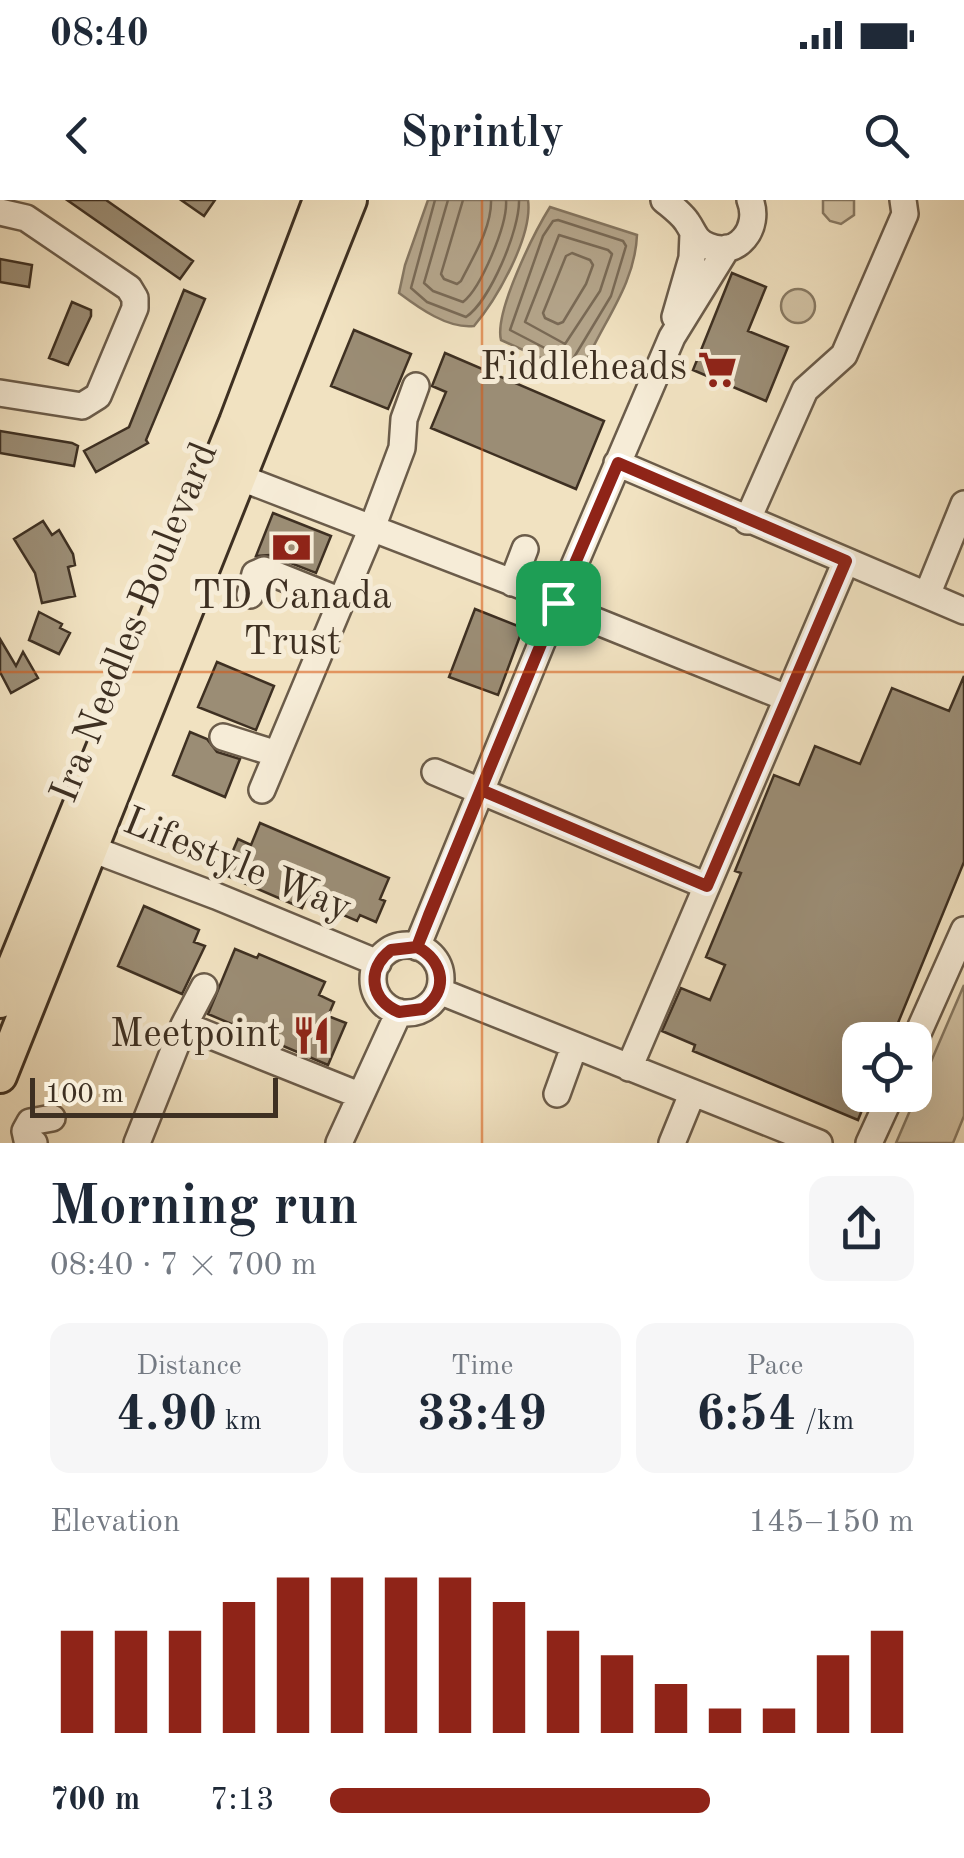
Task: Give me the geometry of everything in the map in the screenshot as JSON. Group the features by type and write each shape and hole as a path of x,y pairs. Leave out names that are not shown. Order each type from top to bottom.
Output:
{"main road":[{"name":"Ira Needles Boulevard","path":"0,1076 80,844 320,200"},
{"name":"Ira Needles Boulevard","path":"0,1001 80,844 239,477 350,200"}],"street":[{"path":"664,200 690,219 708,246 727,248"},
{"path":"417,947 672,337 727,248 745,238 751,229 754,216 750,200"},
{"path":"747,521 805,390 844,355 905,214 904,200"},
{"path":"0,212 26,218 129,288 135,308 98,396 90,404 0,393"},
{"path":"672,337 692,258 690,219"},
{"path":"262,790 372,528 402,448 404,420 416,386"},
{"path":"618,463 964,611"},
{"path":"239,477 512,583 787,698"},
{"path":"927,595 964,504"},
{"path":"512,583 525,549"},
{"path":"629,1068 846,561"},
{"path":"250,595 255,574 264,570 341,601"},
{"path":"223,737 277,754"},
{"path":"435,772 707,886"},
{"name":"Lifestyle Way","path":"80,844 378,964"},
{"path":"923,1022 964,930"},
{"path":"417,947 430,954 438,966 439,991 423,1009 399,1012 384,1004 377,994 374,980 378,964 391,950 417,947"},
{"path":"136,1143 184,1025 204,987"},
{"path":"439,991 819,1143"},
{"path":"339,1143 399,1012"},
{"path":"184,1025 359,1095"},
{"path":"556,1094 574,1047"},
{"path":"672,1143 692,1094"},
{"path":"869,1143 883,1112"},
{"path":"34,1143 25,1131 30,1122 52,1118"}],"shaded area":[{"path":"823,200 854,200 854,215 841,224 830,221 823,213"},
{"path":"798,289 810,294 815,306 810,318 798,323 786,318 781,306 786,294"},
{"path":"964,985 964,1116 953,1143 896,1143 909,1112 932,1112 932,1059"}],"water":[{"path":"428,200 528,200 519,249 503,284 474,326 444,321 399,293"},
{"path":"550,207 637,235 624,288 583,369 563,368 501,340 500,327 509,292"}],"building":[{"path":"67,200 106,200 193,261 180,279"},
{"path":"181,200 215,200 204,216"},
{"path":"0,259 32,265 29,287 0,282"},
{"path":"732,273 766,287 748,331 788,347 766,401 693,370"},
{"path":"184,290 205,299 148,443 96,472 84,451 129,427"},
{"path":"72,302 91,310 91,316 68,365 49,358"},
{"path":"354,330 411,354 388,409 331,386"},
{"path":"445,353 604,421 576,489 431,428 446,392 432,386"},
{"path":"0,431 72,443 78,446 74,466 0,453"},
{"name":"TD Canada Trust","path":"273,513 331,536 316,573 270,555 256,556"},
{"path":"43,521 52,535 59,530 73,554 75,565 68,567 75,596 42,603 35,573 14,539"},
{"path":"475,609 523,628 498,695 449,677"},
{"path":"39,612 70,633 59,654 29,640"},
{"path":"0,639 16,666 23,652 38,678 11,693 0,672"},
{"path":"217,662 274,686 256,730 198,707"},
{"path":"964,676 964,862 898,1022 842,1022 842,1112 861,1112 858,1120 693,1051 695,1045 662,1031 681,988 710,1000 725,965 706,957 741,873 735,871 774,775 799,785 815,746 860,764 892,688 949,711"},
{"path":"190,732 207,739 217,752 240,759 225,797 173,775"},
{"path":"260,823 389,878 376,922 360,915 357,921 306,899 302,908 223,874 238,839 251,845"},
{"path":"144,906 199,930 194,942 205,946 182,994 118,966"},
{"path":"235,949 257,958 259,954 325,982 319,995 334,1002 328,1016 346,1023 328,1065 208,1014"}],"place":[{"name":"Fiddleheads","path":"717,369"},
{"name":"TD Canada Trust","path":"292,548"},
{"name":"Meetpoint","path":"311,1036"}],"route":[{"path":"558,603 429,915 417,947 391,950 374,970 374,987 391,1009 417,1012 431,1003 439,991 438,966 430,954 417,947 481,790 707,886 846,561 618,463 558,603"}]}
